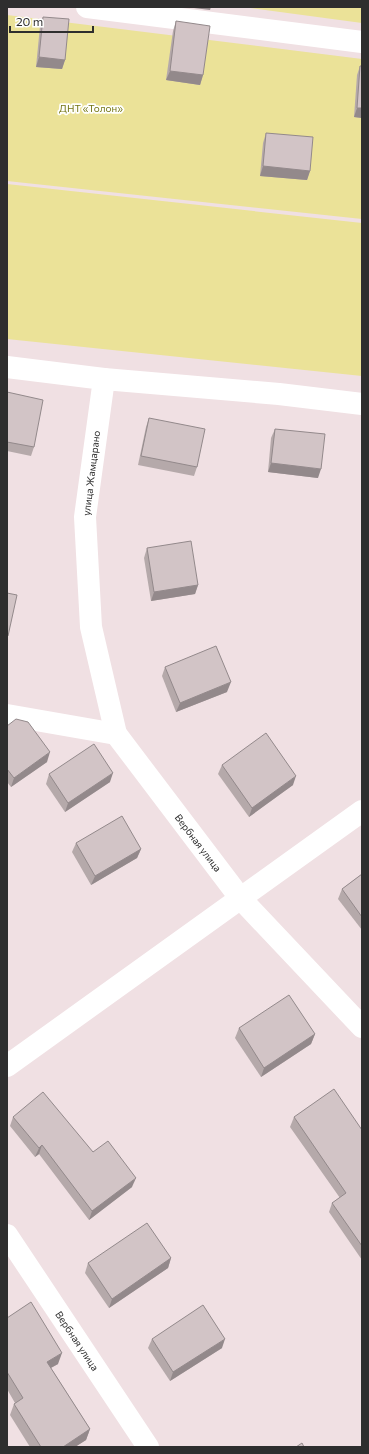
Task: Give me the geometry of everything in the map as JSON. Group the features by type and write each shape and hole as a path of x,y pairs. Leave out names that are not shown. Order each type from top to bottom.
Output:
{"street":[{"path":"87,7 362,42"},
{"path":"7,367 104,379 279,394 362,404"},
{"name":"улица Жамцарано","path":"104,379 85,517 92,626 116,734"},
{"path":"7,715 116,734"},
{"name":"Вербная улица","path":"116,734 241,898 362,1028"},
{"path":"7,1066 362,811"},
{"name":"Вербная улица","path":"7,1235 148,1447"}],"green space":[{"path":"243,7 362,7 362,23"},
{"name":"ДНТ «Толон»","path":"7,15 362,59 362,219 7,181"},
{"path":"7,184 362,223 362,376 7,339"}],"building":[{"path":"43,17 69,19 65,60 39,57"},
{"path":"176,21 210,26 203,75 170,71"},
{"path":"360,66 362,66 362,108 357,108"},
{"path":"266,133 313,137 310,171 263,166"},
{"path":"7,392 43,400 34,447 7,442"},
{"path":"149,418 205,429 197,467 141,456"},
{"path":"275,429 325,434 321,469 271,463"},
{"path":"191,541 198,585 154,592 147,548"},
{"path":"7,593 17,595 8,636 7,636"},
{"path":"216,646 231,682 180,703 165,667"},
{"path":"16,719 28,722 50,752 14,778 7,769 7,726"},
{"path":"266,733 296,776 252,808 222,765"},
{"path":"94,744 113,773 68,803 49,774"},
{"path":"122,816 141,849 95,876 76,843"},
{"path":"362,874 362,917 342,889"},
{"path":"289,995 315,1034 264,1068 239,1028"},
{"path":"334,1089 362,1130 362,1246 332,1203 346,1193 294,1117"},
{"path":"43,1092 93,1152 108,1141 136,1178 92,1211 42,1145 39,1148 13,1117"},
{"path":"147,1223 171,1258 112,1299 88,1263"},
{"path":"31,1302 62,1353 47,1362 90,1429 63,1447 41,1447 14,1404 23,1398 7,1372 7,1318"},
{"path":"203,1305 225,1339 173,1372 152,1339"},
{"path":"302,1443 304,1447 296,1447"}]}
